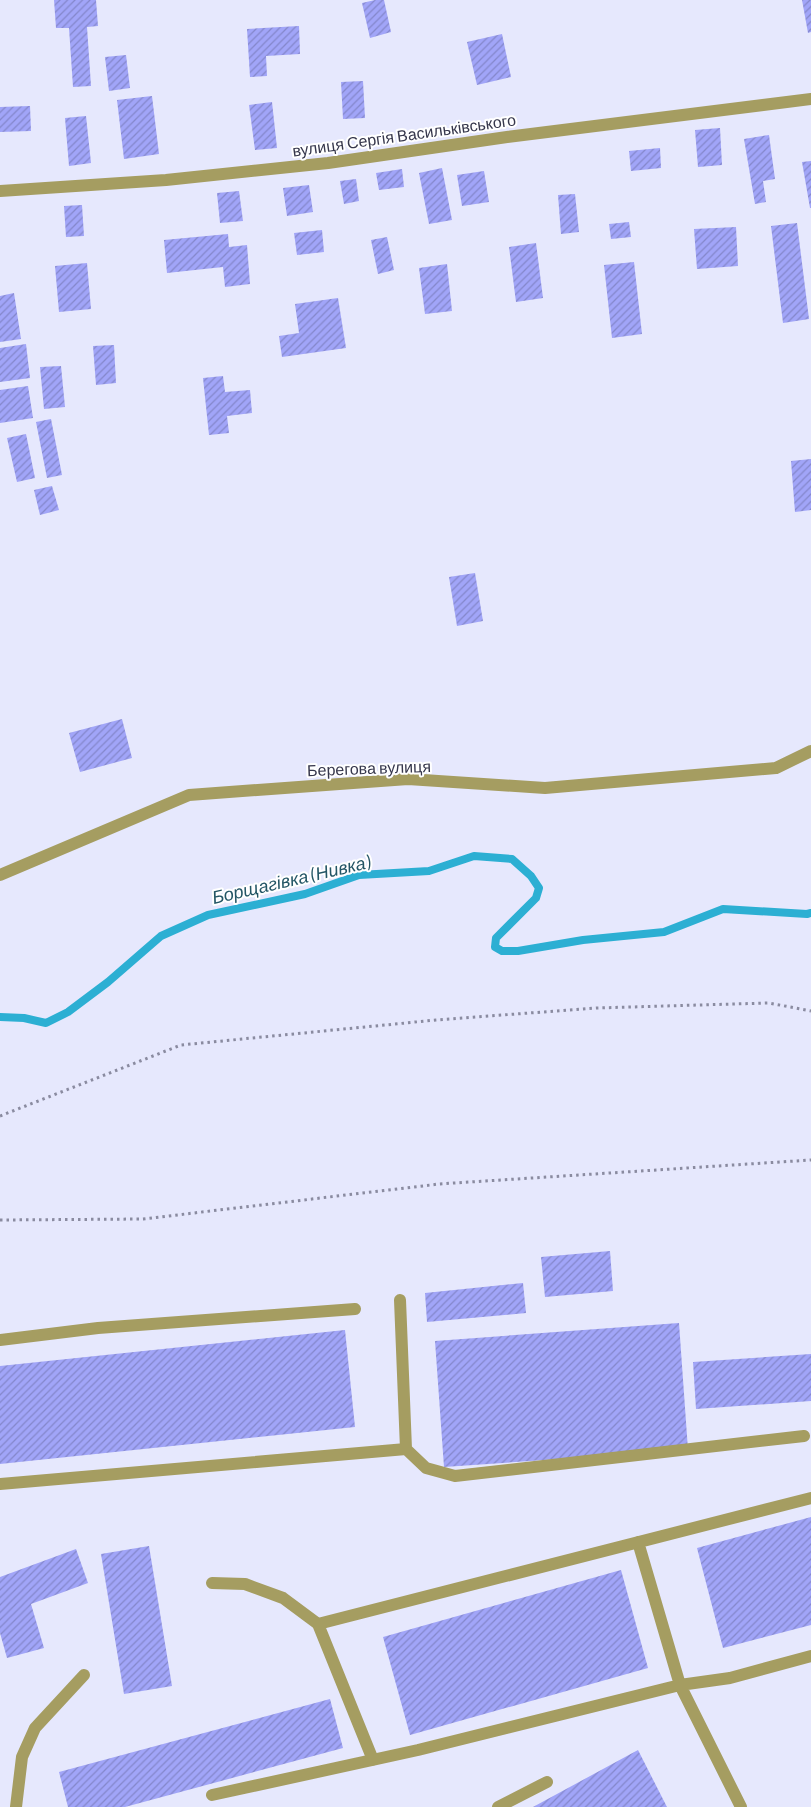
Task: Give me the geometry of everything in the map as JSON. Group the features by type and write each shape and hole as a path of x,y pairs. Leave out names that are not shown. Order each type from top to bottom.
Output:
{"street":[{"name":"вулиця Сергія Васильківського","path":"0,190 166,180 328,163 811,99"},
{"name":"Берегова вулиця","path":"0,875 189,795 408,779 545,788 776,768 811,751"},
{"path":"400,1300 406,1449 426,1468 455,1476 804,1436"},
{"path":"0,1340 98,1328 355,1309"},
{"path":"0,1484 406,1449"},
{"path":"318,1624 811,1498"},
{"path":"638,1542 680,1685 741,1807"},
{"path":"212,1583 245,1584 283,1598 318,1624 372,1760"},
{"path":"212,1795 418,1750 680,1685 730,1678 811,1656"},
{"path":"16,1807 22,1757 35,1728 84,1674"},
{"path":"498,1807 547,1782"}],"path":[{"path":"0,1116 181,1045 426,1021 596,1008 768,1003 811,1011"},
{"path":"0,1220 143,1219 439,1184 811,1160"}],"building":[{"path":"54,0 96,0 98,26 87,27 91,86 73,87 69,28 56,28"},
{"path":"384,0 391,32 370,38 362,3"},
{"path":"802,0 811,0 811,32 808,33"},
{"path":"299,26 300,54 266,56 267,76 250,77 247,29"},
{"path":"502,34 511,77 477,85 467,42"},
{"path":"126,55 130,88 109,91 105,57"},
{"path":"363,81 365,118 343,119 341,82"},
{"path":"152,96 159,154 124,159 117,100"},
{"path":"272,102 277,148 255,150 249,105"},
{"path":"30,106 31,131 0,132 0,107"},
{"path":"86,116 91,163 69,166 65,118"},
{"path":"720,128 722,165 698,167 695,130"},
{"path":"769,135 775,179 763,181 766,202 755,204 744,139"},
{"path":"660,148 661,168 631,171 629,151"},
{"path":"811,161 811,208 810,208 802,162"},
{"path":"442,168 452,220 429,224 419,173"},
{"path":"402,169 404,187 379,190 376,173"},
{"path":"484,171 489,202 462,206 457,175"},
{"path":"356,179 359,201 344,204 340,181"},
{"path":"309,185 313,212 287,216 283,188"},
{"path":"239,191 243,221 220,223 217,193"},
{"path":"575,194 579,232 561,234 558,195"},
{"path":"82,205 84,236 66,237 64,206"},
{"path":"629,222 631,237 611,239 609,224"},
{"path":"797,223 809,319 783,323 771,226"},
{"path":"736,227 738,266 697,269 694,229"},
{"path":"322,230 324,252 297,255 294,233"},
{"path":"228,234 229,247 247,245 250,284 225,287 223,267 167,273 164,240"},
{"path":"387,237 394,270 378,274 371,240"},
{"path":"536,243 543,298 516,302 509,247"},
{"path":"634,262 642,334 612,338 604,265"},
{"path":"87,263 91,309 59,312 55,266"},
{"path":"447,264 452,311 425,314 419,268"},
{"path":"14,293 21,339 0,342 0,296"},
{"path":"338,298 346,348 282,357 279,336 299,333 295,304"},
{"path":"26,344 30,378 0,382 0,348"},
{"path":"114,345 116,383 96,385 93,346"},
{"path":"61,366 65,407 44,409 40,367"},
{"path":"223,376 225,392 250,390 252,413 227,416 229,433 209,435 203,378"},
{"path":"28,386 33,418 0,423 0,390"},
{"path":"51,419 62,475 47,478 36,422"},
{"path":"26,434 35,478 17,482 7,438"},
{"path":"811,459 811,510 795,512 791,461"},
{"path":"52,486 59,510 40,515 34,490"},
{"path":"475,573 483,621 457,626 449,577"},
{"path":"122,719 132,758 80,772 69,733"},
{"path":"610,1251 613,1291 545,1297 541,1257"},
{"path":"523,1283 526,1313 427,1322 425,1293"},
{"path":"679,1323 688,1450 444,1467 435,1341"},
{"path":"345,1330 355,1427 0,1464 0,1366"},
{"path":"811,1354 811,1401 696,1409 693,1362"},
{"path":"811,1517 811,1625 723,1648 697,1548"},
{"path":"149,1546 172,1686 124,1694 101,1554"},
{"path":"76,1549 88,1583 31,1604 44,1648 7,1658 0,1633 0,1577"},
{"path":"621,1570 648,1668 410,1735 383,1637"},
{"path":"330,1699 343,1748 125,1807 68,1807 59,1772"},
{"path":"638,1750 667,1807 533,1807"}],"waterway":[{"name":"Борщагівка (Нивка)","path":"0,1017 24,1018 46,1023 68,1012 108,982 161,936 208,915 305,894 359,875 429,871 474,856 512,859 531,876 539,888 536,898 496,938 495,947 502,951 518,951 583,940 664,932 723,909 811,913"}]}
